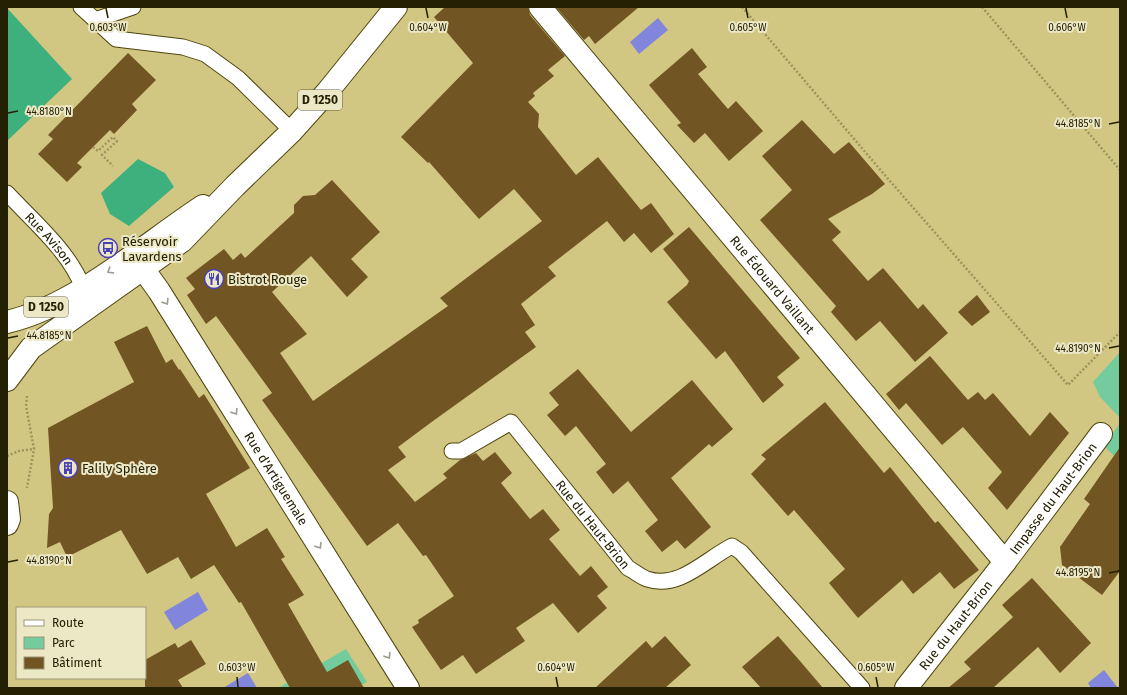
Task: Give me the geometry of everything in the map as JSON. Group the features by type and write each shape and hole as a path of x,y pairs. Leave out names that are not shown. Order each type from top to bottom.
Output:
{"street":[{"name":"D 1250","path":"7,380 31,348 144,270 182,241 235,186 292,131 328,91 396,7"},
{"name":"Rue Édouard Vaillant","path":"540,7 1005,562"},
{"name":"D 1250","path":"7,322 31,314 83,288 118,266 171,227 235,186"},
{"name":"Rue d'Artiguemale","path":"144,270 159,291 408,688"},
{"name":"Impasse du Haut-Brion","path":"1005,562 1101,434"},
{"path":"7,502 9,519 7,524"},
{"name":"Rue du Haut-Brion","path":"906,688 1005,562"}],"lane":[{"path":"81,7 116,39 183,47 205,54 238,78 292,131"},
{"path":"95,20 133,7"},
{"name":"Rue Avison","path":"7,193 69,260 78,275 83,288"},
{"name":"Rue du Haut-Brion","path":"452,451 461,451 511,422 628,568 647,579 669,581 694,571 722,551 732,546 741,552 862,688"}],"path":[{"path":"742,7 889,180 1068,385 1120,332"},
{"path":"982,7 1120,170"},
{"path":"93,147 98,151 113,136 117,141 102,155 113,166"},
{"path":"7,456 19,451 34,449 26,406 27,395"}],"green space":[{"path":"7,8 72,79 7,141"},
{"path":"138,159 165,173 174,187 129,226 110,214 101,193"},
{"path":"1120,352 1120,418 1100,397 1093,382"},
{"path":"1120,423 1120,462 1104,446"},
{"path":"346,649 367,682 356,688 278,688"}],"water":[{"path":"658,18 668,30 639,54 630,42"},
{"path":"198,592 208,610 175,630 164,612"},
{"path":"1104,670 1118,688 1091,688 1088,683"},
{"path":"248,673 257,688 223,688"}],"building":[{"path":"445,7 528,7 530,15 565,56 548,70 554,76 533,93 535,96 528,102 539,114 538,127 576,175 598,157 641,210 651,203 674,234 651,253 634,233 624,242 607,221 548,267 556,276 521,304 535,325 525,332 536,347 398,447 406,457 388,470 415,502 447,478 443,474 460,460 476,453 483,461 495,452 512,473 501,483 530,519 543,509 560,530 549,539 580,576 591,566 608,587 597,596 607,608 578,633 553,603 516,628 525,641 476,674 463,655 441,670 412,627 419,623 418,620 454,596 426,555 423,556 398,523 367,546 262,400 272,393 216,316 206,324 187,295 195,289 186,278 224,249 233,260 241,253 245,258 294,213 294,205 303,196 315,195 332,180 380,232 351,259 368,277 347,297 311,256 272,292 307,334 280,353 313,401 448,306 440,298 542,221 514,189 479,219 429,162 428,163 401,137 473,63 434,17"},
{"path":"556,7 639,7 595,44 589,36 584,40"},
{"path":"692,48 707,67 698,74 728,109 736,101 763,131 729,161 705,133 694,143 677,125 681,123 649,85"},
{"path":"128,53 156,80 132,104 137,110 114,134 110,130 77,163 82,167 67,182 38,154 53,139 48,135"},
{"path":"802,120 834,154 849,142 885,184 872,194 828,219 841,232 832,240 868,281 883,268 918,309 923,304 948,333 915,362 880,321 856,341 831,312 836,306 760,220 792,190 762,156"},
{"path":"689,227 800,358 777,377 784,385 763,403 725,351 716,359 667,302 687,285 689,281 663,249"},
{"path":"977,295 990,312 972,326 958,312"},
{"path":"147,326 166,363 172,359 199,398 204,394 250,468 206,494 236,547 267,528 285,557 281,559 304,595 288,604 327,672 348,660 364,688 290,688 241,602 239,603 214,565 191,579 178,557 147,574 121,530 67,557 60,542 47,548 49,514 53,508 48,428 134,382 114,342"},
{"path":"930,356 968,400 978,392 985,400 993,393 1030,436 1050,412 1069,433 1007,510 988,488 1002,472 963,427 942,445 906,403 899,410 886,394"},
{"path":"578,369 631,432 692,380 733,429 712,447 709,444 671,478 711,527 685,549 677,540 662,552 645,531 658,520 628,481 613,494 596,472 606,464 576,426 565,436 547,415 559,405 549,393"},
{"path":"825,402 884,473 890,467 935,523 938,521 979,570 954,589 940,572 913,594 902,580 858,618 829,583 845,569 794,510 788,516 751,474 766,459 761,455"},
{"path":"1120,447 1120,571 1102,595 1062,565 1060,547 1090,504 1084,499"},
{"path":"1032,578 1091,643 1060,673 1038,647 993,688 948,688 971,669 964,662 1013,617 1002,605"},
{"path":"665,636 691,665 665,688 595,688 646,641 652,648"},
{"path":"778,636 823,688 761,688 742,667"},
{"path":"191,640 206,664 178,680 183,688 145,688 146,659 175,643 178,648"}],"place":[{"name":"Réservoir Lavardens","path":"108,248"},
{"name":"Bistrot Rouge","path":"214,279"},
{"name":"Falily Sphère","path":"68,468"}]}
